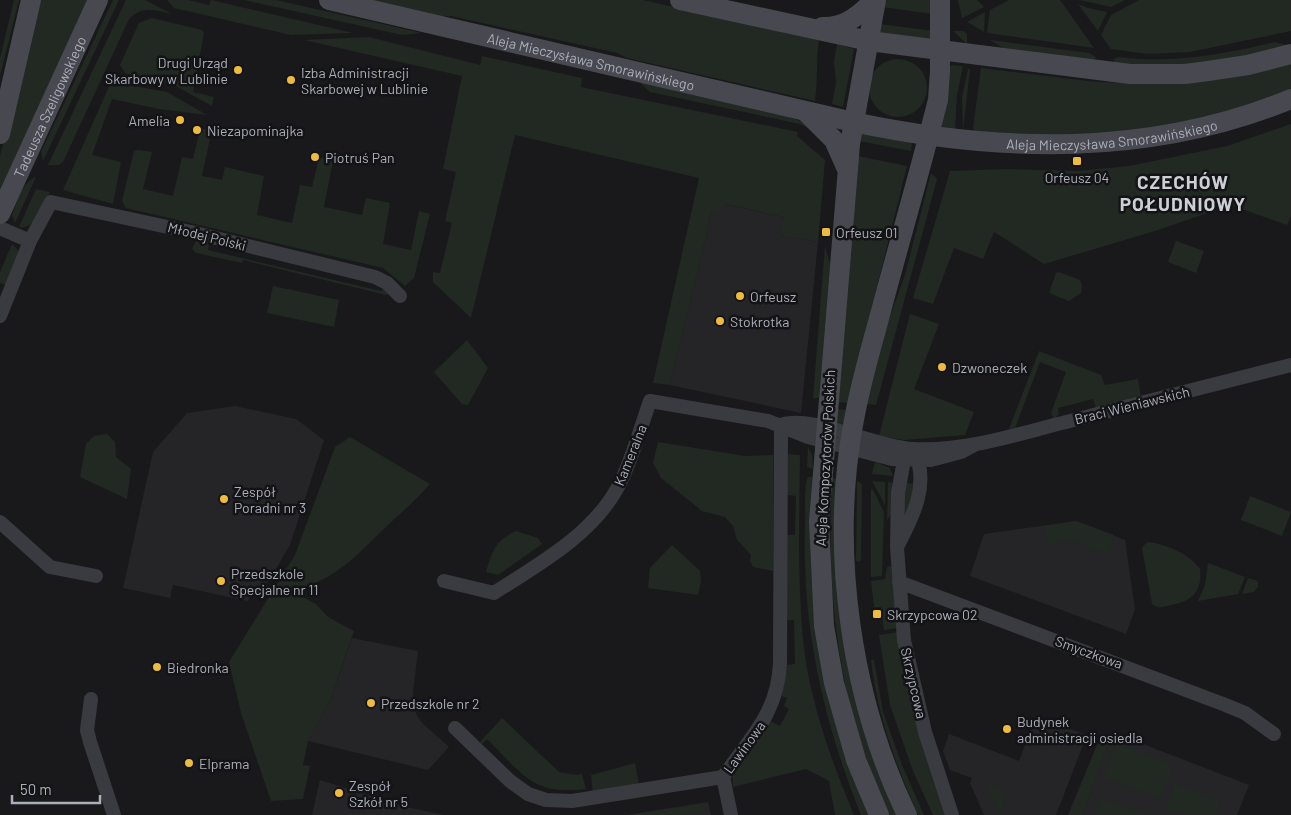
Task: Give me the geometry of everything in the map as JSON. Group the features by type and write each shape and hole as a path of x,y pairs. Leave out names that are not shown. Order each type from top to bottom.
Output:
{"street":[{"path":"0,134 31,0"},
{"name":"Tadeusza Szeligowskiego","path":"0,214 98,0"},
{"name":"Aleja Mieczysława Smorawińskiego","path":"329,0 892,131 958,138 1059,145 1133,141 1212,124 1265,109 1291,98"},
{"path":"680,0 869,41 1107,72 1155,75 1227,69 1291,54"},
{"path":"805,27 837,27 847,23 876,0"},
{"path":"869,41 876,0"},
{"path":"940,10 940,50"},
{"path":"940,10 956,43 977,55"},
{"name":"Aleja Kompozytorów Polskich","path":"869,41 853,122 819,522 824,626 834,682 850,743 879,815"},
{"name":"Aleja Kompozytorów Polskich","path":"907,815 890,776 868,709 850,624 847,599 844,523 850,442 873,339 929,135 940,86 940,50"},
{"path":"806,111 827,130 834,140 848,171"},
{"path":"921,165 958,138"},
{"name":"Młodej Polski","path":"0,316 30,241 51,202 152,223 375,277 387,283 400,296"},
{"path":"0,228 30,241"},
{"name":"Braci Wieniawskich","path":"825,435 912,457 974,445 1291,365"},
{"name":"Kameralna","path":"444,581 494,593 551,556 589,524 618,487 650,401 761,419 781,425 791,421 803,422 825,435"},
{"name":"Lawinowa","path":"455,728 510,781 528,794 546,800 572,801 724,777 769,712 778,685 781,425"},
{"path":"897,547 909,524 920,491 912,457"},
{"name":"Skrzypcowa","path":"912,457 898,493 897,547 904,640 913,684 936,770 952,815"},
{"path":"0,522 50,567 96,576"},
{"name":"Smyczkowa","path":"899,582 1231,707 1245,713 1274,734"},
{"path":"91,699 87,730 114,815"},
{"path":"724,777 731,815"}],"shaded area":[{"path":"14,0 19,0 0,76 0,58"},
{"path":"40,0 90,0 0,197 0,156"},
{"path":"113,0 119,0 43,161 41,152"},
{"path":"126,0 145,0 172,14 155,10 144,10 129,19 63,162 59,165 48,165"},
{"path":"167,0 188,0 209,5 211,0 353,33 291,35 174,8"},
{"path":"244,0 276,0 422,33 402,35"},
{"path":"368,0 643,0 819,40 815,101 627,58 617,53 451,16 441,16"},
{"path":"883,0 932,0 933,14 882,7"},
{"path":"958,0 977,0 984,7 962,18"},
{"path":"1009,0 1060,0 1094,48 987,33 990,10"},
{"path":"1079,0 1125,0 1111,7"},
{"path":"1139,0 1291,0 1291,31 1190,52 1148,54 1111,49 1101,35 1111,15"},
{"path":"1078,4 1107,12 1098,31"},
{"path":"985,12 984,32 967,22"},
{"path":"152,18 202,30 204,33 193,92 214,97 212,106 172,84 126,74 120,65 139,23"},
{"path":"879,24 934,31 933,40 879,34"},
{"path":"953,31 963,31 967,34 967,44"},
{"path":"369,37 480,65 482,56 582,78 581,87 798,132 797,136 825,160 818,242 779,235 784,217 725,204 722,213 712,211 670,385 653,383 699,178 515,135 471,318 433,282 433,272 440,273 452,223 445,221 456,172 443,169 462,76 304,40"},
{"path":"990,40 1089,53 1096,57 1094,61 1010,52"},
{"path":"1275,42 1291,46 1215,64 1118,66 1113,60 1118,57 1158,59 1197,57"},
{"path":"837,44 854,49 843,107 832,104 836,83 834,62"},
{"path":"892,59 904,59 914,63 923,72 927,94 919,109 904,117 892,117 882,113 873,104 869,94 869,82 873,72 882,63"},
{"path":"1291,61 1291,90 1210,118 1094,137 976,133 973,128 981,68 1088,81 1134,84"},
{"path":"950,66 963,66 957,95 955,131 940,128"},
{"path":"968,69 970,69 963,131 962,97"},
{"path":"112,80 122,84 167,92 207,115 159,109 112,99 92,155 121,162 113,204 63,190"},
{"path":"638,81 770,111 801,121 810,129 800,124 650,92"},
{"path":"1291,124 1291,216 1287,225 1231,205 1155,231 1044,264 994,232 983,259 954,248 933,304 913,298 950,171 1006,169 1078,171 1129,166 1227,146"},
{"path":"200,129 212,129 202,176 222,180 225,167 264,176 257,215 292,223 300,185 312,187 319,157 333,161 324,207 362,215 366,198 390,203 383,244 411,250 419,211 430,214 414,278 405,286 383,268 126,208 122,201 134,151 152,152 143,189 173,196 182,157 193,159"},
{"path":"861,133 912,142 911,151 859,141"},
{"path":"858,156 907,166 848,403 837,402"},
{"path":"931,173 937,179 876,405 867,404 885,330 905,275"},
{"path":"36,177 15,223 12,215 21,193 27,183"},
{"path":"36,189 50,192 35,221 25,227 19,227"},
{"path":"724,204 784,217 780,235 818,242 801,413 670,385 712,211"},
{"path":"196,241 209,243 208,250 381,291 385,287 389,294 386,295 243,260 242,263 196,253 192,249"},
{"path":"1176,241 1204,251 1196,273 1168,262"},
{"path":"12,244 19,251 19,257 7,286 0,283 0,272"},
{"path":"825,246 830,264 819,398 813,398"},
{"path":"1059,272 1080,280 1082,286 1081,293 1069,301 1049,293 1056,273"},
{"path":"273,286 339,300 334,327 267,313"},
{"path":"910,314 939,324 914,389 974,412 965,435 904,440 879,436"},
{"path":"467,340 488,368 468,405 462,404 434,372"},
{"path":"1039,351 1101,375 1105,385 1138,379 1141,397 1096,408 1093,399 1058,408 1059,414 1054,419 1051,413 1066,372 1040,362 1015,428 1009,429"},
{"name":"Zespół Poradni nr 3","path":"235,406 296,419 324,440 290,545 270,579 247,601 173,585 170,598 123,588 153,452 187,413"},
{"path":"837,409 846,410 843,423 838,425 836,421"},
{"path":"107,434 115,442 116,457 131,469 127,499 80,477 86,444 94,436"},
{"path":"350,437 430,484 350,561 321,581 308,586 303,597 316,604 328,617 354,631 331,699 308,741 303,765 310,766 303,799 271,801 241,713 229,662 295,555 335,447"},
{"path":"658,442 745,456 773,455 773,571 753,567 750,561 751,555 737,540 733,526 725,517 702,511 661,478 653,463"},
{"path":"808,447 812,455 813,469 807,467"},
{"path":"787,454 800,455 800,581 805,656 813,697 825,737 854,815 835,815 829,781 806,769 733,787 732,772 770,721 780,726 789,709 784,706 787,698 782,696 786,665 795,664 794,620 786,620 786,535 795,535 796,496 787,495"},
{"path":"875,462 890,468 893,476 872,474"},
{"path":"808,477 813,477 810,547 815,625 850,769 868,815 861,815 836,744 826,709 811,637 805,564 805,494"},
{"path":"832,478 838,479 835,547 896,815 888,815 871,774 857,733 839,650 831,565"},
{"path":"857,481 862,484 861,560 859,562 856,561"},
{"path":"872,481 885,482 885,505"},
{"path":"888,482 893,483 892,513 887,520"},
{"path":"906,483 918,484 906,520 901,516"},
{"path":"871,489 884,512 882,576 871,577"},
{"path":"1250,496 1291,512 1282,536 1241,520"},
{"path":"1076,521 1125,540 1135,609 1126,634 970,576 984,534"},
{"path":"1076,521 1114,535 1107,554 1071,540 1047,544 1044,526"},
{"path":"516,531 538,538 542,544 498,575 486,572 495,547 503,538"},
{"path":"1147,542 1162,545 1184,554 1200,569 1200,583 1190,598 1163,607 1157,607 1152,604 1142,548"},
{"path":"672,545 700,571 701,581 698,595 648,588 650,568"},
{"path":"1208,563 1245,577 1238,594 1198,601 1205,585"},
{"path":"892,566 898,628 884,630 881,607 874,607 871,581 885,579 887,567"},
{"path":"1248,578 1258,581 1258,587 1254,592 1242,594"},
{"path":"898,632 948,815 933,815 913,771 890,705 879,635"},
{"name":"Przedszkole nr 2","path":"352,638 418,651 413,692 416,714 422,723 449,747 428,770 308,741 331,699"},
{"path":"871,660 874,660 883,712 902,765 924,815 918,815 895,758 878,700"},
{"path":"1036,716 1087,735 1056,815 984,815 970,783 972,778 950,770 943,751 949,734 1019,761"},
{"path":"502,718 559,772 576,775 582,774 586,789 553,789 540,785 520,772 487,739 482,744 480,742"},
{"path":"1112,732 1249,785 1237,815 1083,815"},
{"path":"1102,733 1111,736 1083,815 1068,815"},
{"path":"1116,743 1173,765 1161,798 1103,777"},
{"path":"635,763 639,785 593,794 591,775"},
{"name":"Zespół Szkół nr 5","path":"320,780 402,806 444,815 312,815"},
{"path":"1175,783 1220,801 1214,815 1183,815 1165,808"},
{"path":"990,786 1007,795 999,814 987,789"},
{"path":"1100,798 1146,815 1094,815"},
{"path":"708,802 711,815 626,815"},
{"path":"703,804 705,812 681,815 628,815"}],"place":[{"name":"Drugi Urząd Skarbowy w Lublinie","path":"238,70"},
{"name":"Izba Administracji Skarbowej w Lublinie","path":"291,80"},
{"name":"Amelia","path":"180,120"},
{"name":"Niezapominajka","path":"197,130"},
{"name":"Piotruś Pan","path":"315,157"},
{"name":"Orfeusz 04","path":"1077,161"},
{"name":"Orfeusz 01","path":"826,232"},
{"name":"Orfeusz","path":"740,296"},
{"name":"Stokrotka","path":"720,321"},
{"name":"Dzwoneczek","path":"942,367"},
{"name":"Zespół Poradni nr 3","path":"224,499"},
{"name":"Przedszkole Specjalne nr 11","path":"221,581"},
{"name":"Skrzypcowa 02","path":"877,614"},
{"name":"Biedronka","path":"157,667"},
{"name":"Przedszkole nr 2","path":"371,703"},
{"name":"Budynek administracji osiedla","path":"1007,729"},
{"name":"Elprama","path":"189,763"},
{"name":"Zespół Szkół nr 5","path":"339,793"}],"district":[{"name":"CZECHÓW POŁUDNIOWY","path":"1183,192"}]}
